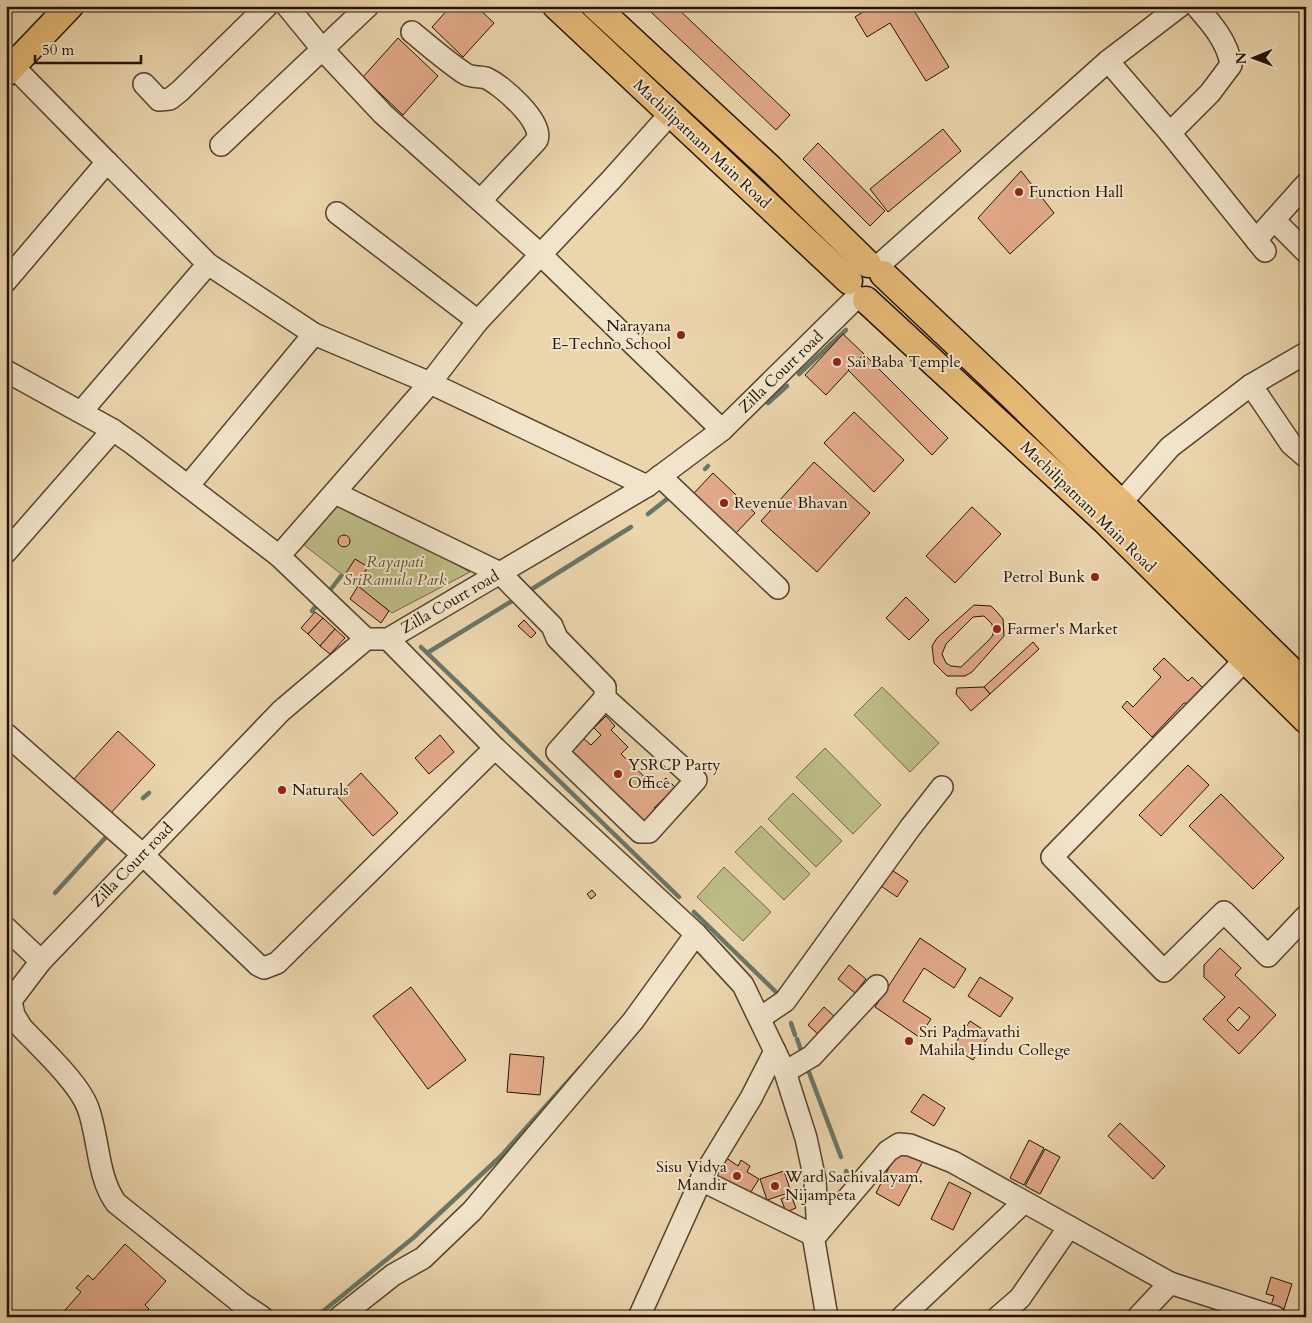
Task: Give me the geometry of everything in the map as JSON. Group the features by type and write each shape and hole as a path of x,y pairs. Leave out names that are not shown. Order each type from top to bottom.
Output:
{"main road":[{"path":"8,66 70,6"},
{"name":"Machilipatnam Main Road","path":"556,6 670,114 867,281 1113,512 1306,685"},
{"name":"Machilipatnam Main Road","path":"595,6 770,168 867,281"},
{"name":"Machilipatnam Main Road","path":"1113,512 1245,660 1306,720"}],"street":[{"path":"144,84 159,100 170,99 195,79 267,6"},
{"path":"287,6 322,50 383,114 540,254 722,430"},
{"path":"221,145 368,6"},
{"name":"Zilla Court road","path":"9,1004 41,961 281,711 366,639 388,638 500,573 653,481 722,430 867,281 1108,61 1180,6"},
{"path":"1170,133 1210,93 1231,65 1230,52 1196,6"},
{"path":"412,32 465,74 484,77 500,85 530,117 538,129 537,140 481,200"},
{"path":"1108,61 1170,133 1260,246 1274,220 1306,184"},
{"path":"8,66 208,264 314,334 653,481 778,588"},
{"path":"279,556 430,383 478,321 611,180 670,114"},
{"path":"6,281 107,162"},
{"path":"337,213 478,321"},
{"path":"1274,220 1306,252"},
{"path":"81,412 208,264"},
{"path":"188,486 314,334"},
{"path":"1113,512 1170,447 1251,385 1306,354"},
{"path":"6,371 113,430 279,556 366,639"},
{"path":"1251,385 1291,444 1306,457"},
{"path":"6,552 113,430"},
{"path":"335,493 500,573 552,626 557,638 605,687 605,698 557,752 640,832 649,832 696,780 605,698"},
{"path":"388,638 495,748 696,934 743,985 776,1050 806,1138 815,1180 816,1234 827,1317"},
{"path":"1245,660 1052,857 1164,972 1224,912 1268,956 1306,916"},
{"path":"6,734 142,854 258,966 264,968 272,967 495,748"},
{"path":"760,1018 785,1001 910,828 942,787"},
{"path":"6,928 41,961"},
{"path":"324,1317 327,1314 340,1317 393,1275 423,1258 472,1211 633,1021 696,934"},
{"path":"785,1072 812,1056 877,986"},
{"path":"9,1004 22,1028 82,1094 88,1108 107,1190 116,1203 236,1310 262,1317"},
{"path":"639,1317 702,1180 751,1098 776,1050"},
{"path":"816,1234 888,1151 899,1144 910,1145 953,1162 1023,1203 1170,1283 1275,1317"},
{"path":"702,1180 816,1234"},
{"path":"902,1317 1023,1203"},
{"path":"998,1317 1020,1298 1069,1227"},
{"path":"1138,1317 1170,1283"}],"green space":[{"name":"Rayapati SriRamula Park","path":"340,502 470,572 392,613 300,542"},
{"path":"882,687 939,743 910,772 854,715"},
{"path":"825,748 881,805 853,834 796,777"},
{"path":"793,793 842,841 816,867 768,819"},
{"path":"761,826 810,874 784,900 735,852"},
{"path":"724,867 771,912 743,941 697,897"}],"building":[{"path":"451,6 476,6 494,23 463,57 432,27"},
{"path":"656,6 675,6 790,115 776,130 651,12"},
{"path":"872,6 918,6 913,9 949,67 926,81 890,23 867,37 855,17"},
{"path":"398,38 438,76 403,115 363,77"},
{"path":"943,129 961,151 888,212 870,189"},
{"path":"818,143 885,211 870,226 803,159"},
{"name":"Function Hall","path":"1021,171 1054,213 1010,254 978,218"},
{"name":"Sai Baba Temple","path":"843,334 864,354 826,395 805,375"},
{"path":"864,354 948,438 932,455 848,370"},
{"path":"854,412 904,460 874,492 824,443"},
{"path":"814,462 870,513 817,572 761,521"},
{"name":"Revenue Bhavan","path":"713,473 755,513 736,533 694,493"},
{"path":"972,507 1001,534 955,583 926,556"},
{"path":"344,535 350,541 344,547 338,541"},
{"path":"355,559 368,567 358,582 346,573"},
{"path":"358,586 389,611 381,623 350,599"},
{"path":"906,597 929,620 909,640 886,618"},
{"path":"974,605 991,606 1003,619 1004,636 972,672 965,676 947,676 934,663 932,646 937,638","holes":["984,616 992,624 993,635 961,667 951,666 946,663 942,654 946,644 973,617"]},
{"path":"315,612 323,618 308,634 301,628"},
{"path":"323,618 335,629 320,646 308,634"},
{"path":"524,620 536,633 531,638 518,626"},
{"path":"335,629 345,638 330,654 320,646"},
{"path":"1033,642 1039,649 990,694 984,687"},
{"path":"1164,658 1188,681 1192,677 1205,690 1191,704 1184,703 1152,737 1122,707 1127,701 1133,707 1161,677 1153,669"},
{"path":"984,687 990,694 971,711 956,694 957,688"},
{"name":"YSRCP Party Office","path":"606,716 615,726 611,730 628,747 621,754 656,788 666,778 678,790 668,801 664,798 654,808 658,813 643,828 568,754 583,738 591,745 601,735 594,728"},
{"path":"118,731 155,765 110,814 73,780"},
{"path":"440,735 454,752 429,774 415,758"},
{"path":"1188,765 1209,785 1161,836 1139,815"},
{"path":"361,773 398,813 373,836 337,796"},
{"path":"1221,794 1284,858 1253,889 1189,826"},
{"path":"889,868 908,881 897,897 878,884"},
{"path":"592,890 596,895 591,899 587,894"},
{"path":"920,938 966,969 954,988 924,968 903,1001 931,1019 919,1037 875,1007"},
{"path":"1220,948 1241,968 1235,975 1276,1015 1239,1054 1203,1019 1225,997 1204,977 1204,965","holes":["1239,1007 1250,1017 1238,1031 1227,1020"]},
{"path":"849,965 866,979 855,993 838,979"},
{"path":"980,977 1013,998 1000,1017 968,996"},
{"path":"411,987 466,1060 428,1089 373,1016"},
{"path":"824,1007 836,1018 820,1036 808,1025"},
{"path":"970,1021 990,1034 973,1060 953,1047"},
{"path":"510,1054 544,1057 540,1095 507,1092"},
{"path":"923,1094 945,1108 934,1126 911,1112"},
{"path":"1120,1123 1165,1166 1153,1179 1108,1136"},
{"path":"1029,1140 1044,1148 1024,1185 1010,1178"},
{"path":"899,1148 923,1161 899,1206 876,1193"},
{"path":"1045,1149 1060,1157 1040,1194 1025,1186"},
{"name":"Sisu Vidya Mandir","path":"725,1157 738,1166 741,1160 750,1166 747,1172 759,1179 749,1195 715,1174"},
{"name":"Ward Sachivalayam, Nijampeta","path":"784,1171 791,1192 767,1200 760,1179"},
{"path":"949,1182 971,1193 953,1230 931,1219"},
{"path":"791,1195 796,1208 786,1212 781,1199"},
{"path":"125,1244 166,1281 145,1305 149,1309 142,1317 59,1317 81,1292 76,1288 88,1275 93,1280"},
{"path":"1271,1277 1292,1284 1284,1309 1271,1305 1274,1296 1266,1294"}],"waterway":[{"path":"799,374 846,330"},
{"path":"768,403 787,386"},
{"path":"705,469 708,466"},
{"path":"648,514 667,499"},
{"path":"532,589 631,527"},
{"path":"331,589 341,576"},
{"path":"427,653 512,601"},
{"path":"312,611 316,606"},
{"path":"421,647 679,897"},
{"path":"143,798 149,793"},
{"path":"55,893 106,837"},
{"path":"694,912 780,996"},
{"path":"791,1023 795,1035"},
{"path":"797,1039 802,1053"},
{"path":"807,1067 841,1157"},
{"path":"316,1317 413,1238 501,1156 580,1068"},
{"path":"846,1171 850,1180"}],"place":[{"name":"Function Hall","path":"1019,192"},
{"name":"Narayana E-Techno School","path":"681,335"},
{"name":"Sai Baba Temple","path":"837,362"},
{"name":"Revenue Bhavan","path":"724,503"},
{"name":"Petrol Bunk","path":"1095,577"},
{"name":"Farmer's Market","path":"997,629"},
{"name":"YSRCP Party Office","path":"618,774"},
{"name":"Naturals","path":"282,790"},
{"name":"Sri Padmavathi Mahila Hindu College","path":"909,1041"},
{"name":"Sisu Vidya Mandir","path":"737,1176"},
{"name":"Ward Sachivalayam, Nijampeta","path":"775,1186"}]}
